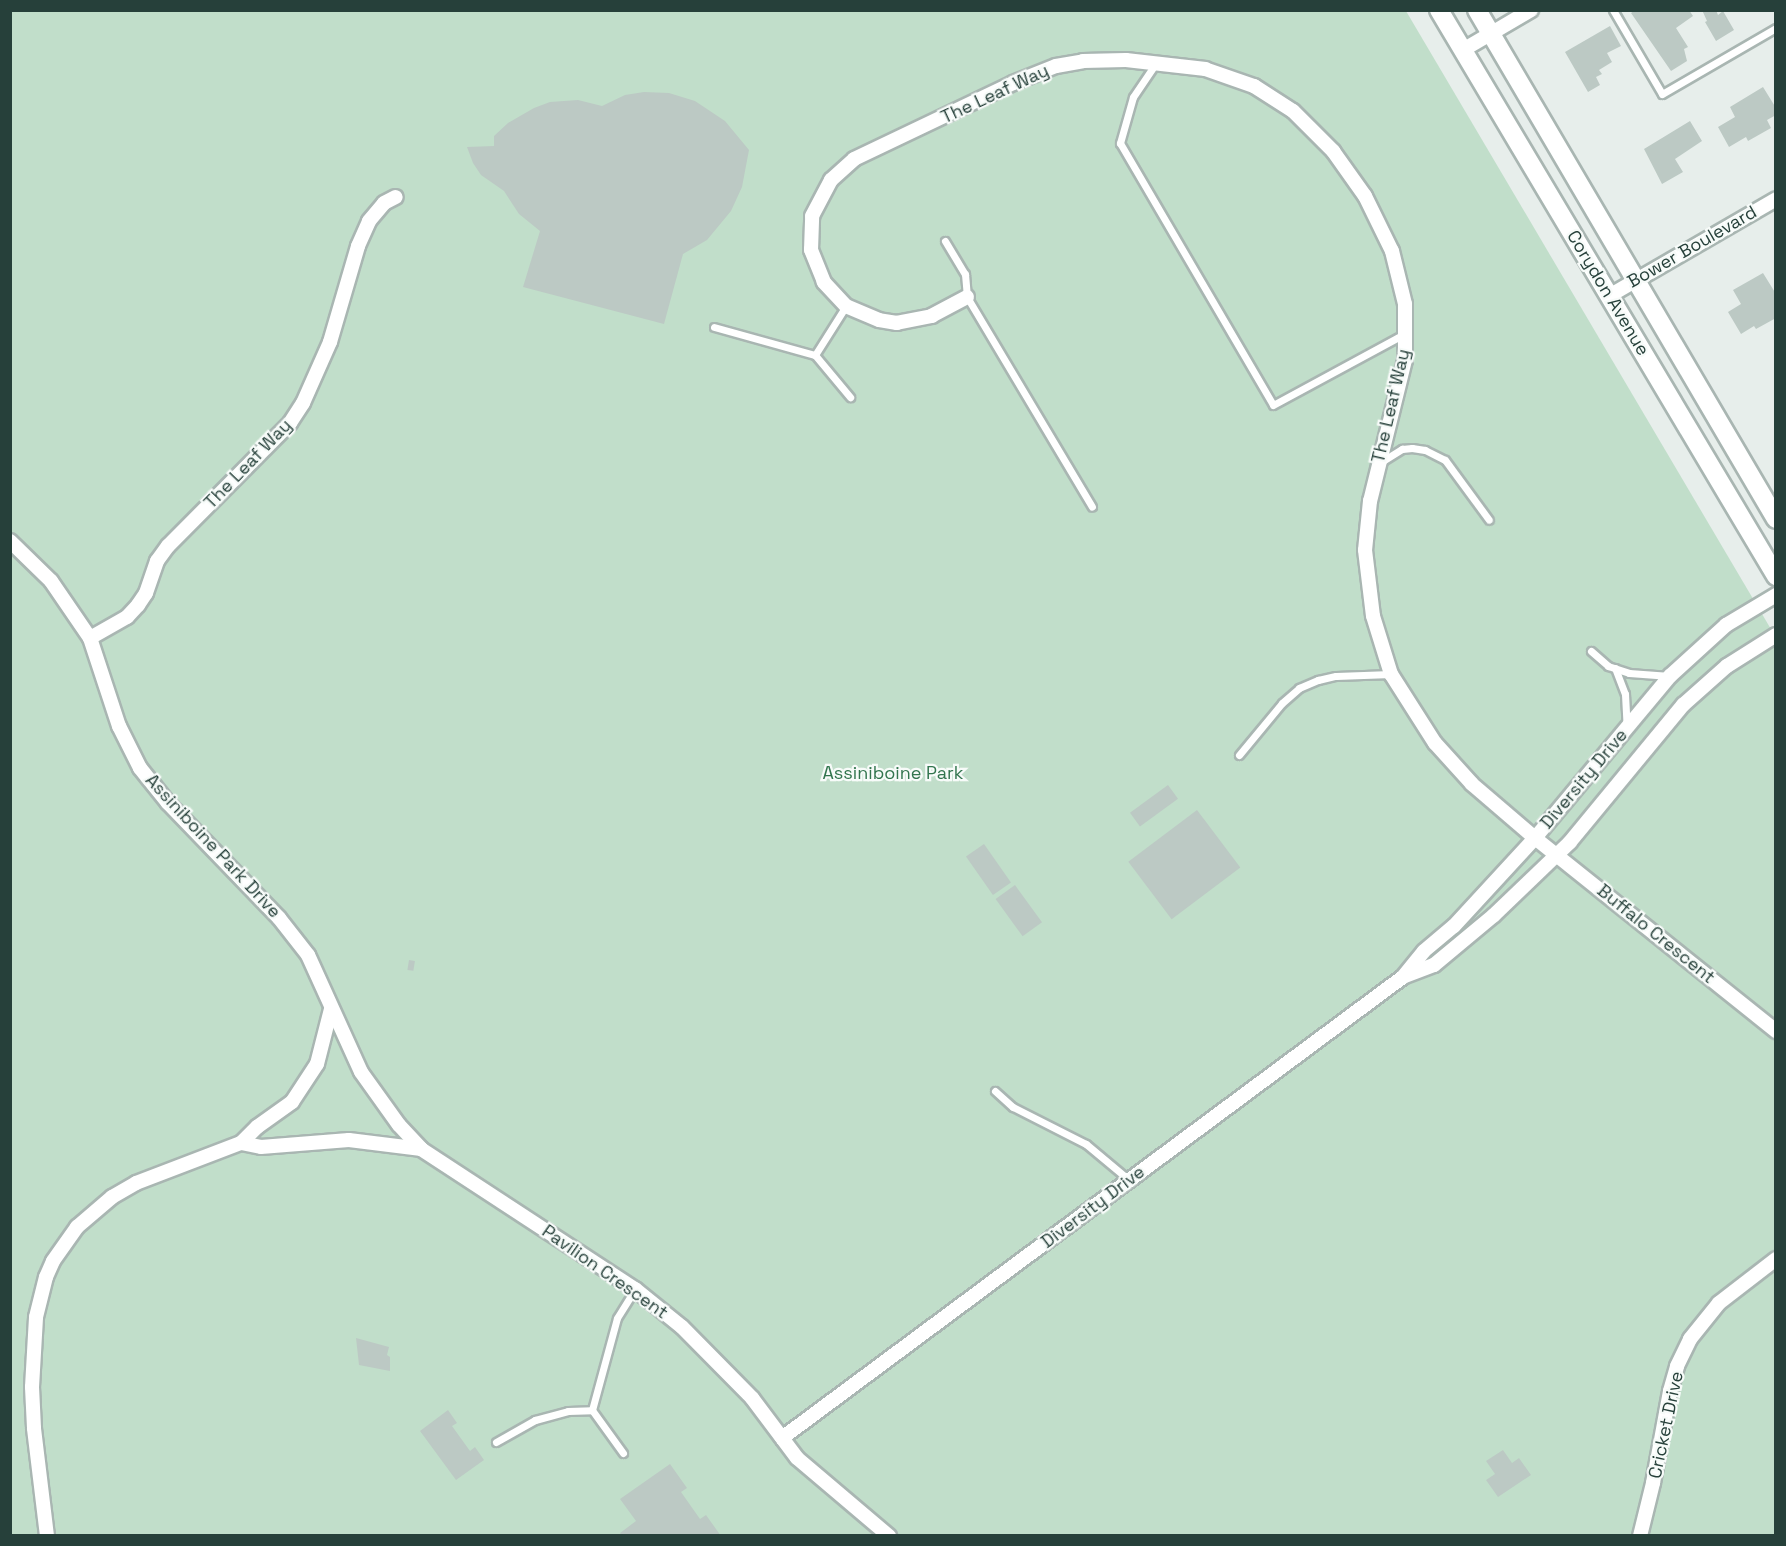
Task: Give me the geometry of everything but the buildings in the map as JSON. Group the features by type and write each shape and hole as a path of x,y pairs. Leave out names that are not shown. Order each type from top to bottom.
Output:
{"main road":[{"name":"Corydon Avenue","path":"1440,10 1776,576"},
{"name":"Corydon Avenue","path":"1477,10 1776,519"}],"street":[{"path":"1463,50 1531,10"},
{"name":"The Leaf Way","path":"967,297 932,316 897,323 879,320 846,306 834,295 817,268 811,250 810,231 820,199 831,180 854,159 1013,82 1056,66 1106,60 1205,69 1245,82 1280,101 1313,129 1333,151 1365,196 1384,232 1400,278 1405,304 1407,333 1405,360 1378,464 1365,527 1366,573 1377,634 1391,674 1416,717 1457,768 1535,838"},
{"name":"The Leaf Way","path":"90,639 128,616 146,593 157,561 168,546 290,423 308,394 330,342 358,246 369,221 384,204 396,197"},
{"name":"Bower Boulevard","path":"1609,296 1776,199"},
{"name":"Assiniboine Park Drive","path":"10,542 51,581 90,639 119,726 140,768 168,803 295,937 319,977 331,1009"},
{"name":"Diversity Drive","path":"782,1438 1403,977 1424,951 1454,926 1535,838 1670,676 1726,625 1776,595"},
{"name":"Diversity Drive","path":"1403,977 1434,965 1494,915 1557,854 1683,705 1727,666 1776,635"},
{"name":"Buffalo Crescent","path":"1535,838 1776,1031"},
{"path":"47,1536 34,1428 32,1387 36,1317 46,1277 54,1261 77,1227 112,1197 136,1183 241,1143 257,1127 292,1102 303,1089 317,1064 331,1009"},
{"name":"Pavilion Crescent","path":"331,1009 372,1090 421,1149 635,1289 682,1327 752,1398 797,1458 889,1536"},
{"path":"241,1143 261,1147 349,1140 421,1149"},
{"name":"Cricket Drive","path":"1640,1536 1677,1366 1690,1339 1719,1303 1776,1259"},
{"path":"1759,1273 1776,1271"}],"lane":[{"path":"1613,10 1662,94 1776,28"},
{"path":"1156,63 1133,97 1120,143 1273,405 1407,333"},
{"path":"945,241 965,274 967,297 1092,507"},
{"path":"814,355 846,306"},
{"path":"714,327 814,355 850,397"},
{"path":"1378,464 1402,449 1412,448 1445,460 1489,520"},
{"path":"1591,651 1608,666 1640,675 1670,676"},
{"path":"1615,668 1625,694 1627,729"},
{"path":"1239,756 1282,703 1299,688 1336,676 1391,674"},
{"path":"994,1091 1013,1107 1086,1144 1129,1180"},
{"path":"592,1410 617,1318 635,1289"},
{"path":"496,1443 535,1420 568,1411 592,1410"},
{"path":"592,1410 623,1453"}],"green space":[{"name":"Assiniboine Park","path":"10,11 1406,11 1775,636 1775,1535 11,1535"}]}
